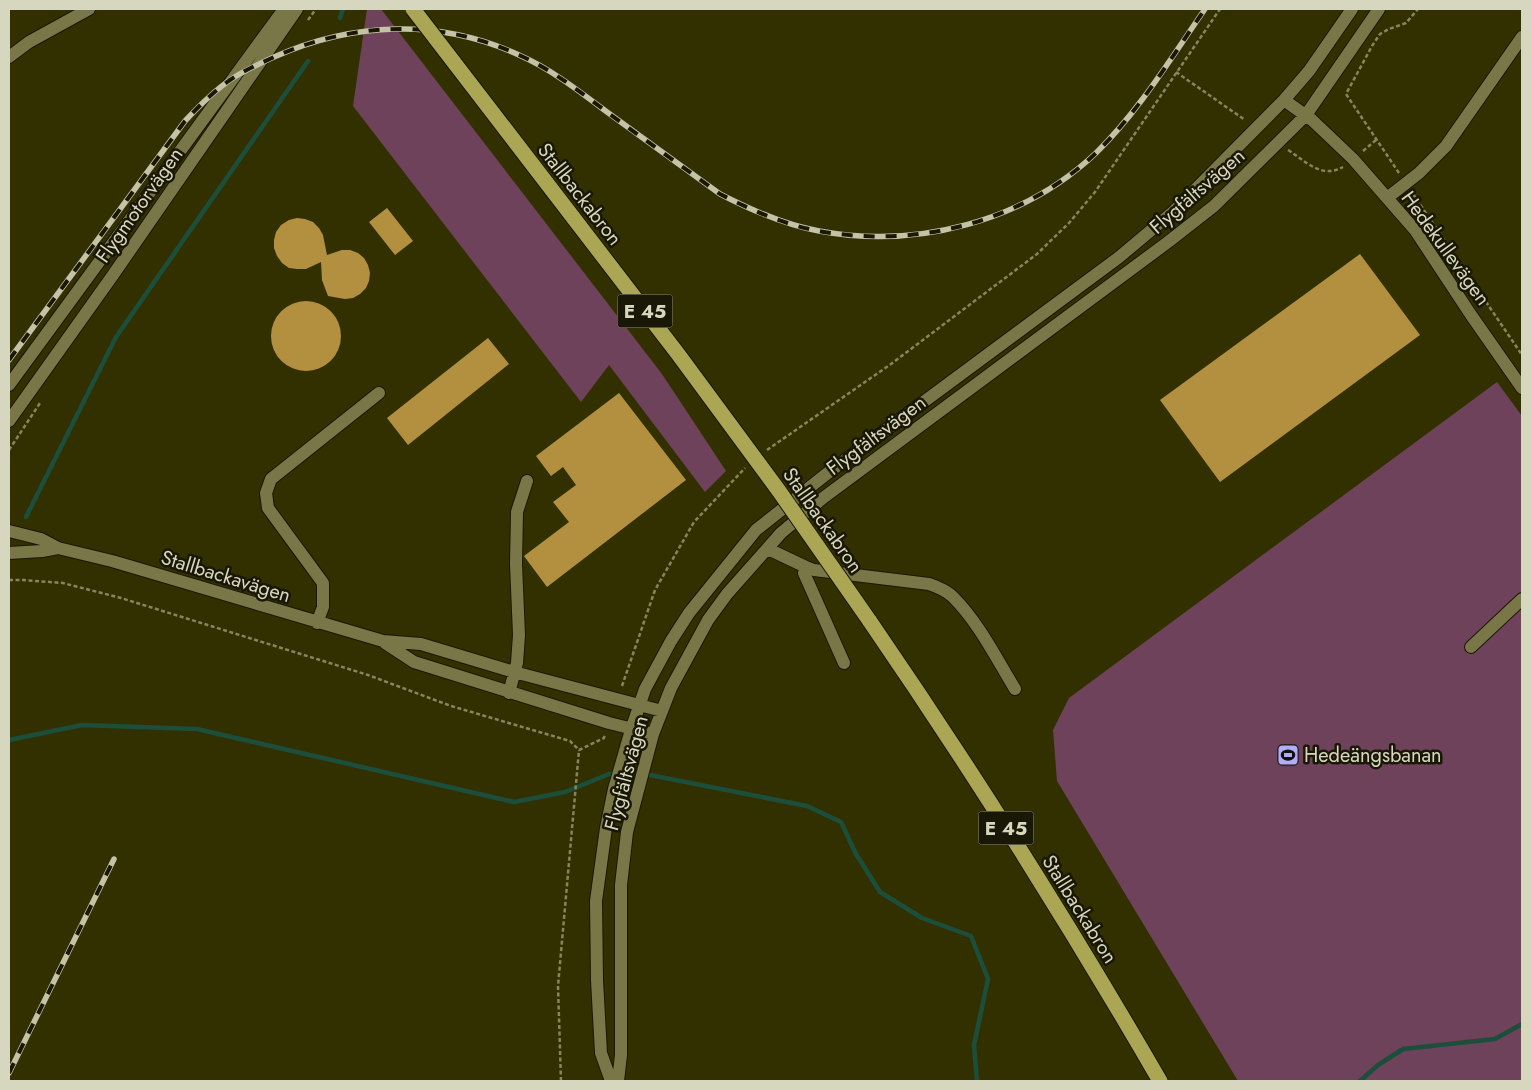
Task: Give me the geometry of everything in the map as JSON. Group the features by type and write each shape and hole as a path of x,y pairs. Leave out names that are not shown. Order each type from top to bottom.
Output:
{"highway":[{"name":"Stallbackabron","path":"412,9 678,354 779,491 869,620 1012,838 1078,943 1160,1081"}],"street":[{"path":"9,57 29,42 89,9"},
{"name":"Flygmotorvägen","path":"9,385 284,9"},
{"name":"Flygmotorvägen","path":"9,421 113,275 297,9"},
{"name":"Flygfältsvägen","path":"611,1081 600,1053 596,901 601,860 614,789 640,704 654,671 685,620 716,578 756,530 829,472 1118,258 1174,211 1284,100 1308,72 1352,9"},
{"name":"Flygfältsvägen","path":"618,1081 621,1055 621,885 627,832 636,791 653,734 672,688 708,620 727,594 781,533 823,498 1214,206 1306,115 1379,9"},
{"path":"1387,198 1419,173 1446,146 1522,37"},
{"name":"Hedekullevägen","path":"1284,100 1306,115 1353,159 1415,230 1522,388"},
{"path":"317,623 323,607 323,583 268,508 266,493 271,478 379,393"},
{"path":"509,693 519,635 516,564 517,512 527,481"},
{"name":"Stallbackavägen","path":"9,531 41,539 58,548 112,561 317,623 383,641 421,644 514,672 662,711"},
{"name":"Stallbackavägen","path":"9,553 58,548"},
{"path":"768,548 814,570 929,584 941,588 952,596 972,620 1015,689"},
{"path":"806,566 804,573 844,663"},
{"path":"1471,647 1522,598"},
{"name":"Stallbackavägen","path":"383,641 414,662 609,724 653,734"}],"path":[{"path":"763,454 929,335 1037,254 1095,192 1220,9"},
{"path":"1418,9 1406,23 1380,34 1346,94 1522,355"},
{"path":"617,700 655,590 694,522 748,466"},
{"path":"9,580 63,583 121,598 368,674 451,706 570,741 579,750 558,986 561,1081"},
{"path":"579,750 604,738 609,724"}],"shaded area":[{"path":"367,9 381,9 662,374 726,471 705,492 609,365 581,402 353,106"},
{"name":"Hedeängsbanan","path":"1497,382 1522,416 1522,1081 1238,1081 1057,781 1053,730 1069,698"}],"building":[{"path":"387,208 413,241 395,255 369,222"},
{"path":"297,218 313,222 319,228 323,235 327,255 342,250 350,250 364,258 370,273 366,288 360,294 353,298 345,299 328,296 322,280 321,262 306,269 289,268 282,263 274,248 276,232 281,225"},
{"path":"1360,254 1420,335 1220,482 1160,400"},
{"path":"306,301 319,304 331,311 338,323 341,336 338,349 331,361 319,368 306,371 293,368 281,361 274,349 271,336 274,323 281,311 293,304"},
{"path":"488,338 509,364 408,445 387,418"},
{"path":"619,393 686,480 547,587 524,556 569,522 553,502 576,485 563,467 551,476 536,456"}],"waterway":[{"path":"340,18 343,9"},
{"path":"26,517 116,337 308,61"},
{"path":"9,740 82,725 197,729 514,802 565,792 609,774 650,775 807,806 841,822 856,854 880,892 922,918 971,936 988,979 974,1045 977,1081"},
{"path":"1360,1081 1378,1065 1403,1049 1495,1039 1522,1024"}],"railway":[{"path":"9,360 185,121 224,84 251,68 304,45 365,31 396,29 427,30 489,43 519,55 554,74 720,194 744,206 781,221 819,231 856,236 893,236 967,225 1002,213 1036,197 1067,177 1096,153 1126,120 1154,84 1205,9"},
{"path":"9,1073 114,859"}],"place":[{"name":"Hedeängsbanan","path":"1288,755"}]}
